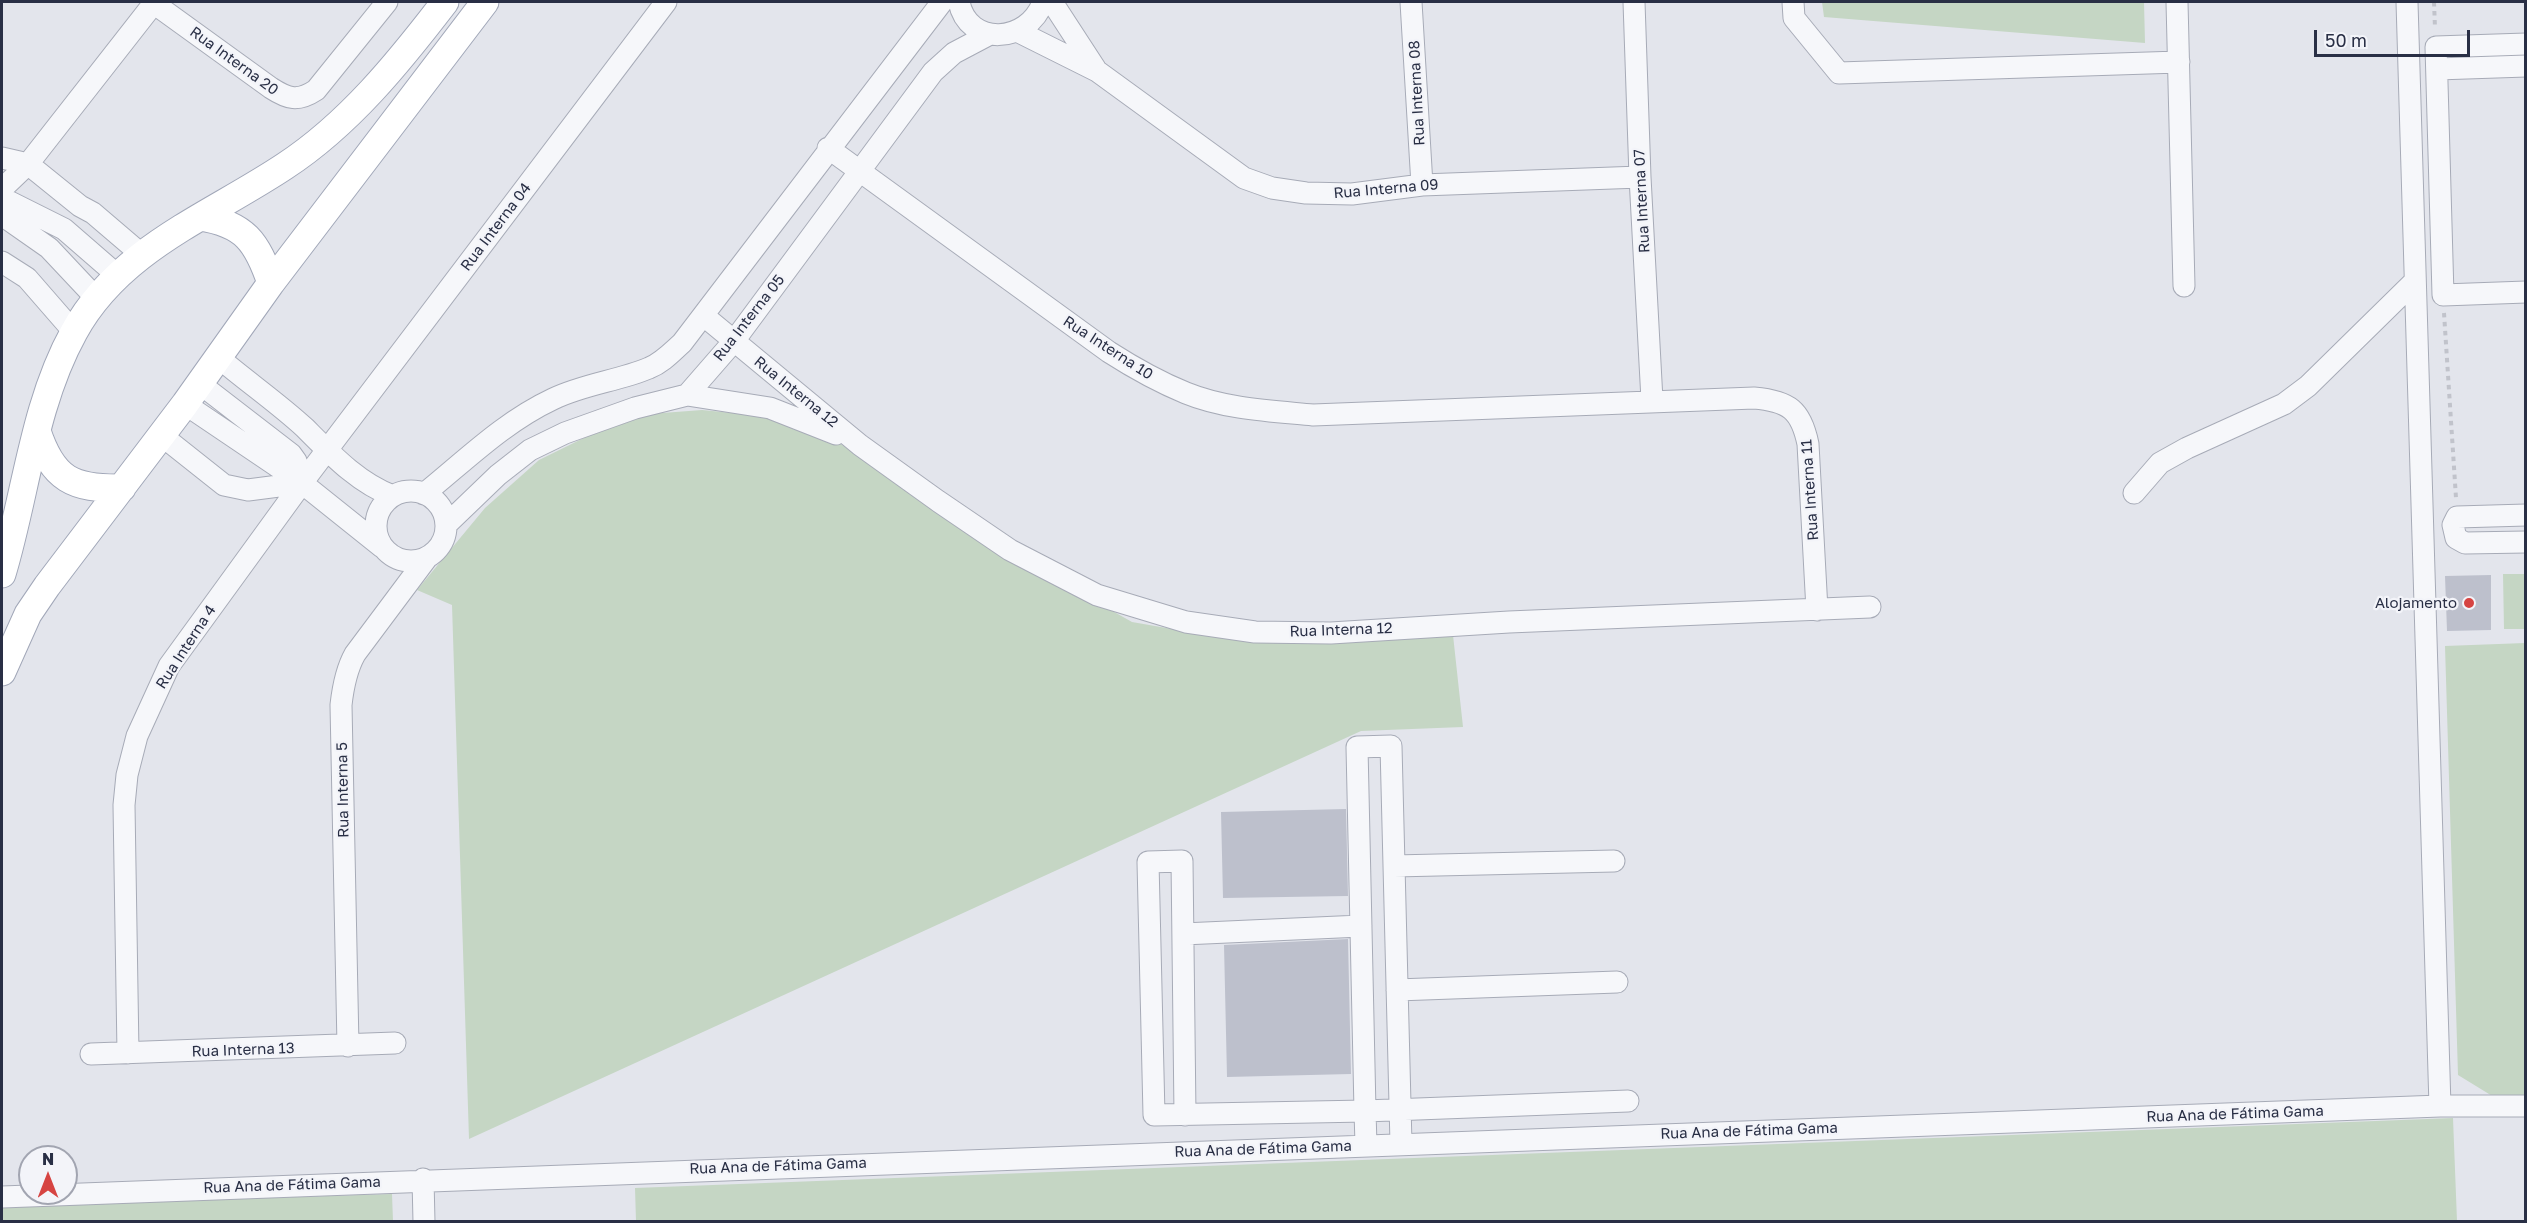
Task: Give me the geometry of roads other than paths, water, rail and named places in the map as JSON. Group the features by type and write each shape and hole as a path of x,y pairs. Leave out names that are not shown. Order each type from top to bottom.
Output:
{"main road":[{"path":"2,574 38,430 57,369 74,332 96,298 141,254 285,166 327,135 410,47 445,2"},
{"path":"2,672 28,614 192,394 271,283 485,2"},
{"path":"200,218 217,220 241,230 255,246 271,283"},
{"path":"38,430 49,459 68,479 96,489 122,488"}],"street":[{"name":"Rua Interna 20","path":"153,2 271,88 286,98 296,99 306,97 316,90 387,2"},
{"path":"2,193 28,164 153,2"},
{"name":"Rua Interna 04","path":"327,452 666,2"},
{"path":"424,494 498,432 552,399 584,386 651,368 682,343 828,148 942,2"},
{"path":"959,2 967,18 977,28 990,34 1004,35 1019,32 1031,24 1043,2"},
{"name":"Rua Interna 09","path":"1052,2 1097,71"},
{"name":"Rua Interna 08","path":"1411,2 1422,185"},
{"name":"Rua Interna 07","path":"1634,2 1640,177 1653,400"},
{"path":"1793,2 1794,18 1839,73 2179,62"},
{"path":"2178,2 2184,286"},
{"path":"2407,2 2440,1107"},
{"name":"Rua Interna 09","path":"1019,32 1097,71 1244,178 1272,188 1306,193 1352,194 1422,185 1640,177"},
{"name":"Rua Interna 05","path":"687,395 734,341 933,72 954,53 990,34"},
{"path":"2526,44 2436,47 2443,295 2526,292"},
{"path":"2437,69 2526,66"},
{"name":"Rua Interna 10","path":"828,148 1109,352 1148,376 1188,394 1264,411 1312,415 1653,400"},
{"path":"2,158 28,164 80,206 93,213 141,254"},
{"path":"2,193 64,229 117,275"},
{"path":"2,193 49,249 96,298"},
{"path":"2,262 27,279 74,332"},
{"path":"2134,493 2160,463 2187,448 2284,404 2308,386 2415,281"},
{"name":"Rua Interna 12","path":"704,316 860,445 1010,550 1096,595 1186,622 1255,632 1331,633 1509,622 1870,608"},
{"path":"218,357 304,428 327,452 372,485 393,496"},
{"path":"192,394 227,431 302,483 394,558 410,562 435,553 441,545 447,524 498,475 530,450 565,433 635,408 687,395"},
{"path":"192,394 240,414 291,454 296,461 302,483"},
{"name":"Rua Interna 12","path":"687,395 770,408 860,445"},
{"name":"Rua Interna 11","path":"1653,400 1754,398 1774,400 1785,405 1804,423 1808,444 1817,610"},
{"path":"161,435 224,485 248,490 302,483"},
{"name":"Rua Interna 4","path":"128,1053 124,805 127,775 137,736 169,666 327,452"},
{"path":"382,547 376,534 377,519 382,506 393,496 414,491 424,494 440,506 447,524"},
{"path":"2526,515 2457,528 2472,544 2526,542"},
{"name":"Rua Interna 5","path":"348,1046 341,705 343,688 349,664 355,654 426,558"},
{"path":"1366,1145 1357,747 1391,746 1401,1144"},
{"path":"1185,1115 1182,861 1148,862 1154,1115 1185,1115 1400,1110 1628,1101"},
{"path":"1394,866 1614,861"},
{"path":"1183,934 1361,926"},
{"path":"1397,990 1617,982"},
{"name":"Rua Interna 13","path":"91,1054 395,1043"},
{"name":"Rua Ana de Fátima Gama","path":"2,1197 423,1179 1366,1145 2440,1107 2526,1106"},
{"path":"423,1179 424,1221"}],"place":[{"name":"Alojamento","path":"2469,603"}]}
